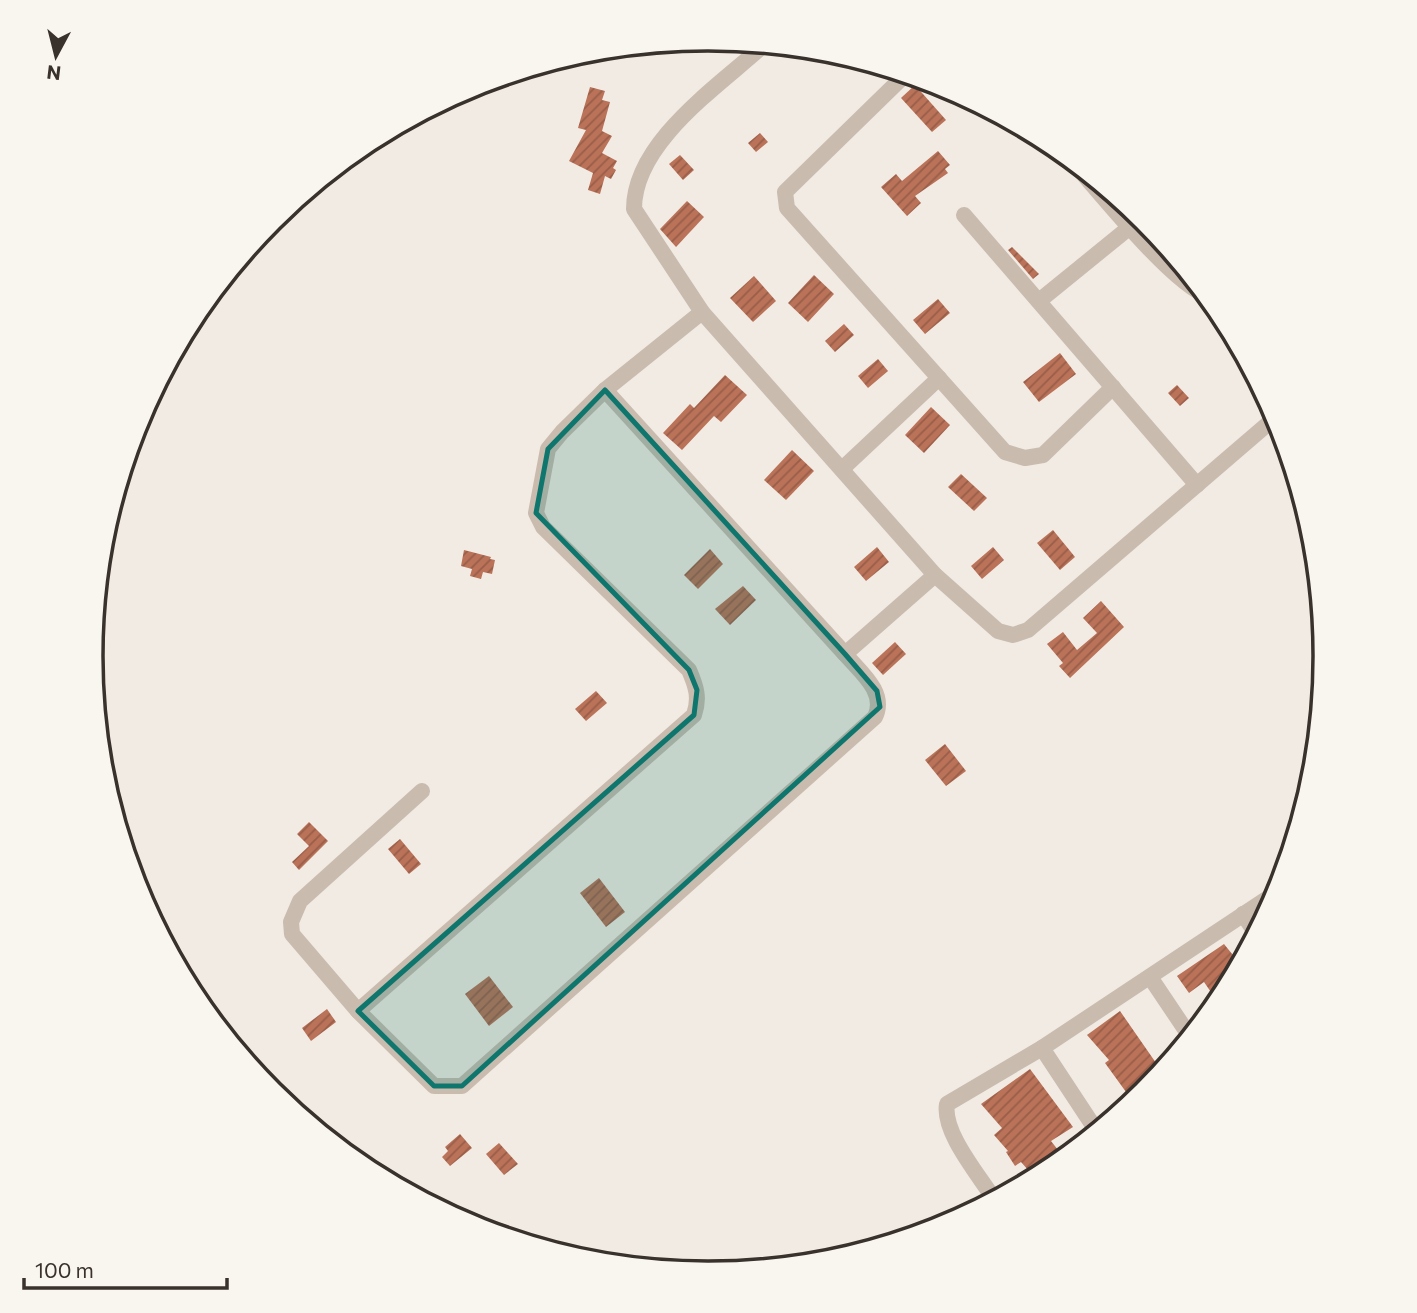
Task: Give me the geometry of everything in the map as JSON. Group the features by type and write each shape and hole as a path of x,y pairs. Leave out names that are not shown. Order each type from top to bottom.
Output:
{"street":[{"path":"755,53 669,131 642,172 634,192 634,209 702,313 935,575 998,631 1013,635 1028,630 1268,425"},
{"path":"898,82 785,192 784,202 1005,452 1025,458 1043,455 1113,387"},
{"path":"1105,198 1129,227 1181,279"},
{"path":"964,215 1197,485"},
{"path":"1038,301 1129,227"},
{"path":"358,1011 694,715 698,703 697,690 689,670 543,527 536,513 548,449 605,390 702,313"},
{"path":"842,470 939,378"},
{"path":"422,790 294,910 292,934 358,1011 434,1086 462,1086 875,716 880,707 877,691 845,654 605,390"},
{"path":"845,654 935,575"},
{"path":"990,1192 951,1132 945,1114 947,1104 1042,1048 1262,902"},
{"path":"1243,914 1251,926"},
{"path":"1150,977 1185,1030"},
{"path":"1042,1048 1092,1125"}],"highlighted area":[{"path":"605,390 845,654 877,691 880,707 462,1086 434,1086 358,1011 694,715 697,690 689,670 536,513 548,449"}],"building":[{"path":"590,87 605,91 602,100 610,102 602,131 612,136 602,153 617,161 611,179 605,176 600,194 588,190 593,173 569,161 586,130 578,128"},
{"path":"913,87 918,89 946,120 932,132 901,98"},
{"path":"760,133 768,142 756,152 748,143"},
{"path":"938,151 950,165 945,169 948,173 915,196 921,203 907,216 881,187 896,174 902,181"},
{"path":"680,155 694,170 683,180 669,164"},
{"path":"687,201 704,217 676,247 660,229"},
{"path":"1012,247 1039,274 1033,279 1008,250"},
{"path":"814,275 834,294 808,322 788,303"},
{"path":"754,276 776,301 753,322 730,298"},
{"path":"938,299 950,313 925,334 913,320"},
{"path":"844,324 854,335 835,352 825,341"},
{"path":"1060,353 1076,374 1039,402 1023,382"},
{"path":"878,359 888,371 868,388 858,376"},
{"path":"725,375 747,395 721,422 714,416 682,450 663,433 690,404 694,408"},
{"path":"1177,385 1189,398 1180,406 1168,393"},
{"path":"931,407 950,425 924,453 905,435"},
{"path":"792,450 814,471 786,500 764,480"},
{"path":"961,474 987,498 974,511 948,487"},
{"path":"1053,530 1075,557 1060,570 1037,543"},
{"path":"877,547 889,562 866,581 854,567"},
{"path":"993,547 1004,560 982,579 971,566"},
{"path":"710,549 723,564 698,589 684,575"},
{"path":"464,550 495,560 492,574 483,572 481,579 470,576 472,569 461,566"},
{"path":"743,586 756,600 730,625 715,609"},
{"path":"1101,601 1124,627 1070,678 1059,666 1063,663 1047,644 1063,632 1077,650 1097,633 1083,618"},
{"path":"895,642 906,654 883,675 872,663"},
{"path":"596,691 607,703 586,721 575,709"},
{"path":"945,744 966,771 946,786 925,760"},
{"path":"309,822 328,841 299,870 292,862 309,846 297,834"},
{"path":"400,839 421,864 409,874 388,849"},
{"path":"599,878 625,912 606,927 580,893"},
{"path":"1224,944 1234,957 1212,993 1204,982 1189,993 1177,976"},
{"path":"489,976 513,1007 489,1026 465,994"},
{"path":"327,1009 336,1022 311,1041 302,1028"},
{"path":"1120,1011 1157,1064 1127,1094 1105,1063 1109,1060 1087,1035"},
{"path":"1030,1069 1073,1127 1051,1141 1058,1150 1028,1170 1021,1162 1015,1166 1006,1152 1008,1151 994,1135 1002,1128 981,1104"},
{"path":"460,1134 472,1148 450,1166 442,1157 448,1151 445,1147"},
{"path":"499,1143 518,1164 504,1175 486,1154"}]}
